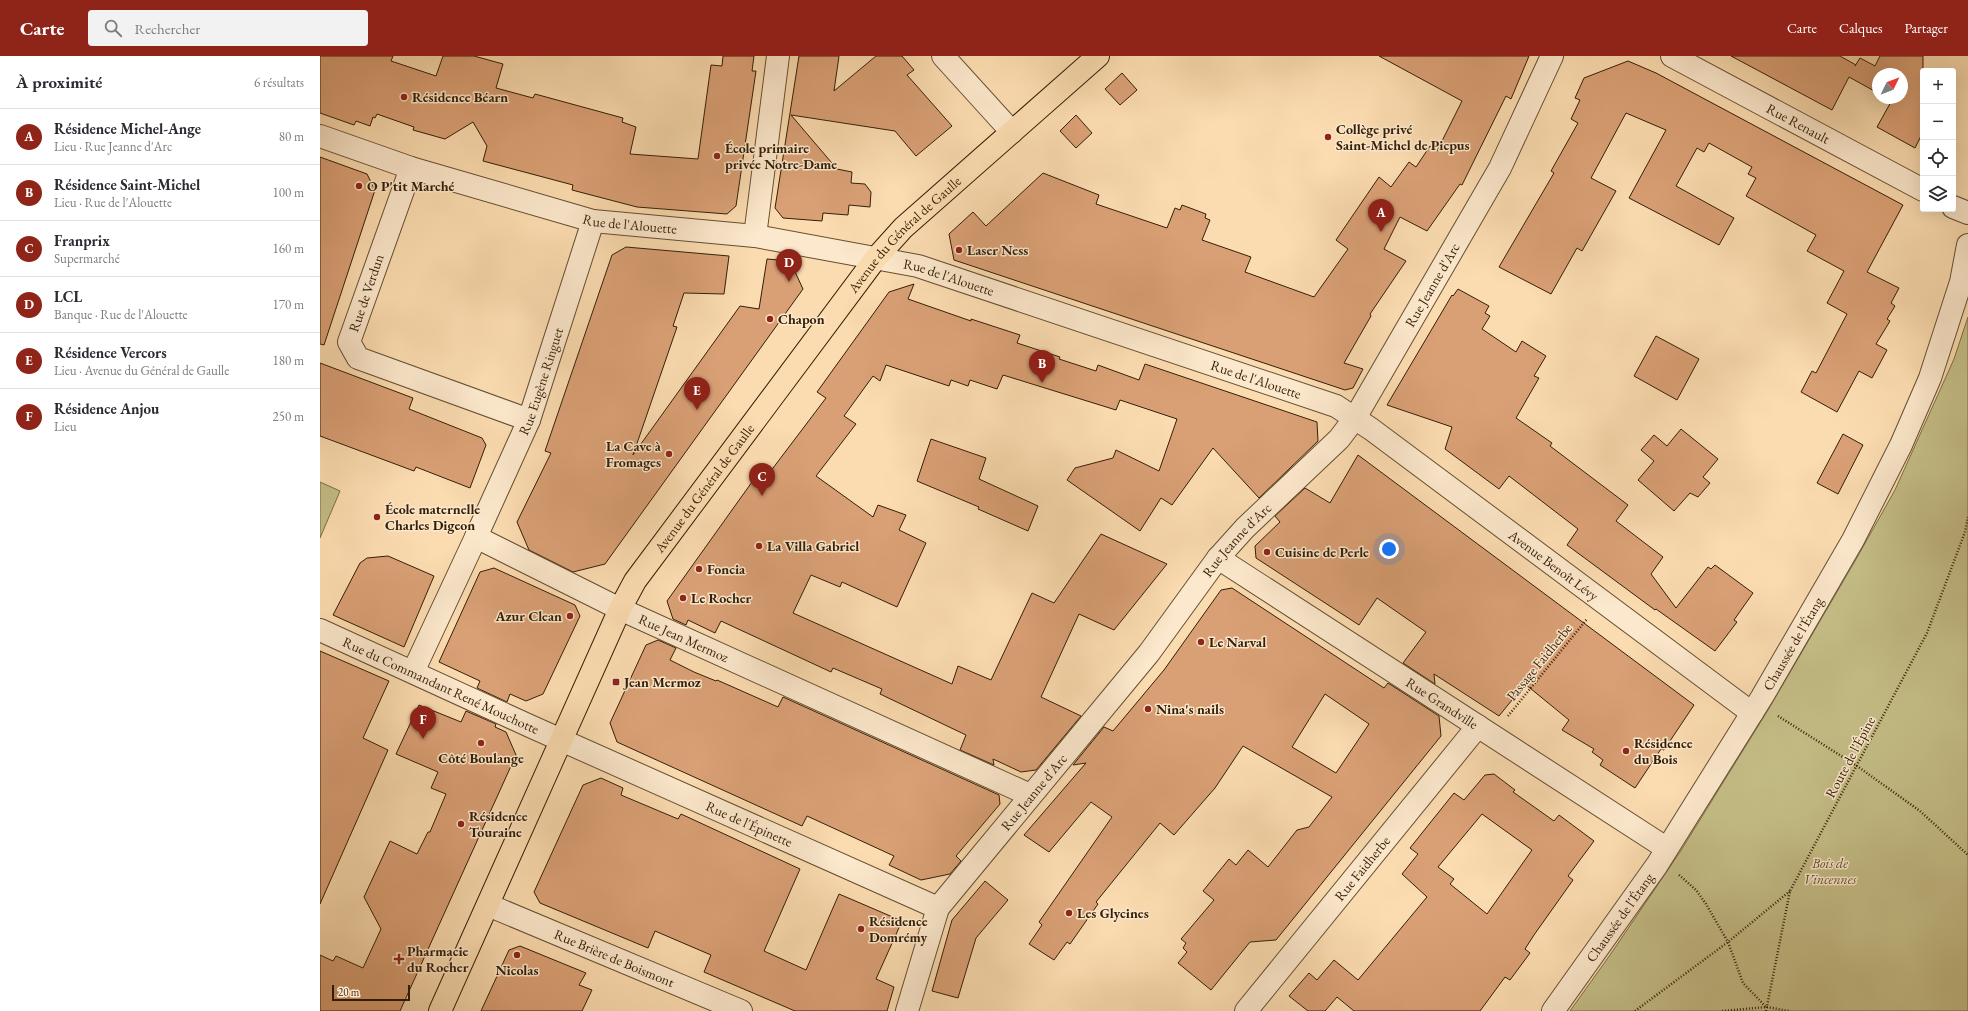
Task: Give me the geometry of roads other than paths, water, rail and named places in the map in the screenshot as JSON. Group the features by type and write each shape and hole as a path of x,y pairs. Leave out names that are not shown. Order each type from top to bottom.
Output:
{"main road":[{"name":"Avenue du Général de Gaulle","path":"440,1011 620,609 635,581 876,258 903,228 1098,56"}],"street":[{"path":"755,236 778,56"},
{"path":"943,56 1012,132"},
{"name":"Rue Jeanne d'Arc","path":"907,1011 938,908 1149,653 1218,558 1245,528 1339,439 1355,418 1500,168 1552,56"},
{"name":"Rue Renault","path":"1672,56 1920,188"},
{"name":"Rue de l'Alouette","path":"320,136 411,168 593,221 755,236 918,266 1336,406 1355,418"},
{"name":"Rue de Verdun","path":"411,168 349,342 358,358 529,420"},
{"path":"1956,207 1968,213"},
{"name":"Rue Eugène Ringuet","path":"476,536 529,420 593,221"},
{"name":"Chaussée de l'Étang","path":"1553,1011 1657,865 1666,848 1763,713 1901,445 1930,378 1945,337 1962,282 1968,245"},
{"name":"Avenue Benoît Lévy","path":"1355,418 1763,713"},
{"path":"413,672 476,536"},
{"name":"Rue Jean Mermoz","path":"476,536 620,609 1030,795"},
{"name":"Rue Grandville","path":"1218,558 1666,848"},
{"name":"Rue du Commandant René Mouchotte","path":"320,630 562,740"},
{"name":"Rue Faidherbe","path":"1246,1011 1478,726"},
{"name":"Rue de l'Épinette","path":"562,740 938,908"},
{"name":"Rue Brière de Boismont","path":"488,905 741,1011"}],"place":[{"name":"Résidence Béarn","path":"404,97"},
{"name":"Collège privé Saint-Michel de Picpus","path":"1328,137"},
{"name":"École primaire privée Notre-Dame","path":"717,156"},
{"name":"O P'tit Marché","path":"359,186"},
{"name":"Résidence Michel-Ange","path":"1381,232"},
{"name":"Laser Ness","path":"959,250"},
{"name":"LCL","path":"789,282"},
{"name":"Chapon","path":"770,319"},
{"name":"Résidence Saint-Michel","path":"1042,383"},
{"name":"Résidence Vercors","path":"697,410"},
{"name":"La Cave à Fromages","path":"669,454"},
{"name":"Franprix","path":"762,496"},
{"name":"École maternelle Charles Digeon","path":"377,517"},
{"name":"La Villa Gabriel","path":"759,546"},
{"name":"Cuisine de Perle","path":"1267,552"},
{"name":"Foncia","path":"699,569"},
{"name":"Le Rocher","path":"683,598"},
{"name":"Azur Clean","path":"570,616"},
{"name":"Le Narval","path":"1201,642"},
{"name":"Jean Mermoz","path":"616,682"},
{"name":"Nina's nails","path":"1148,709"},
{"name":"Résidence Anjou","path":"423,739"},
{"name":"Côté Boulange","path":"481,743"},
{"name":"Résidence du Bois","path":"1626,751"},
{"name":"Résidence Touraine","path":"461,824"},
{"name":"Les Glycines","path":"1069,913"},
{"name":"Résidence Domrémy","path":"861,929"},
{"name":"Nicolas","path":"517,955"},
{"name":"Pharmacie du Rocher","path":"399,959"}],"park label":[{"name":"Bois de Vincennes","path":"1830,872"}]}
